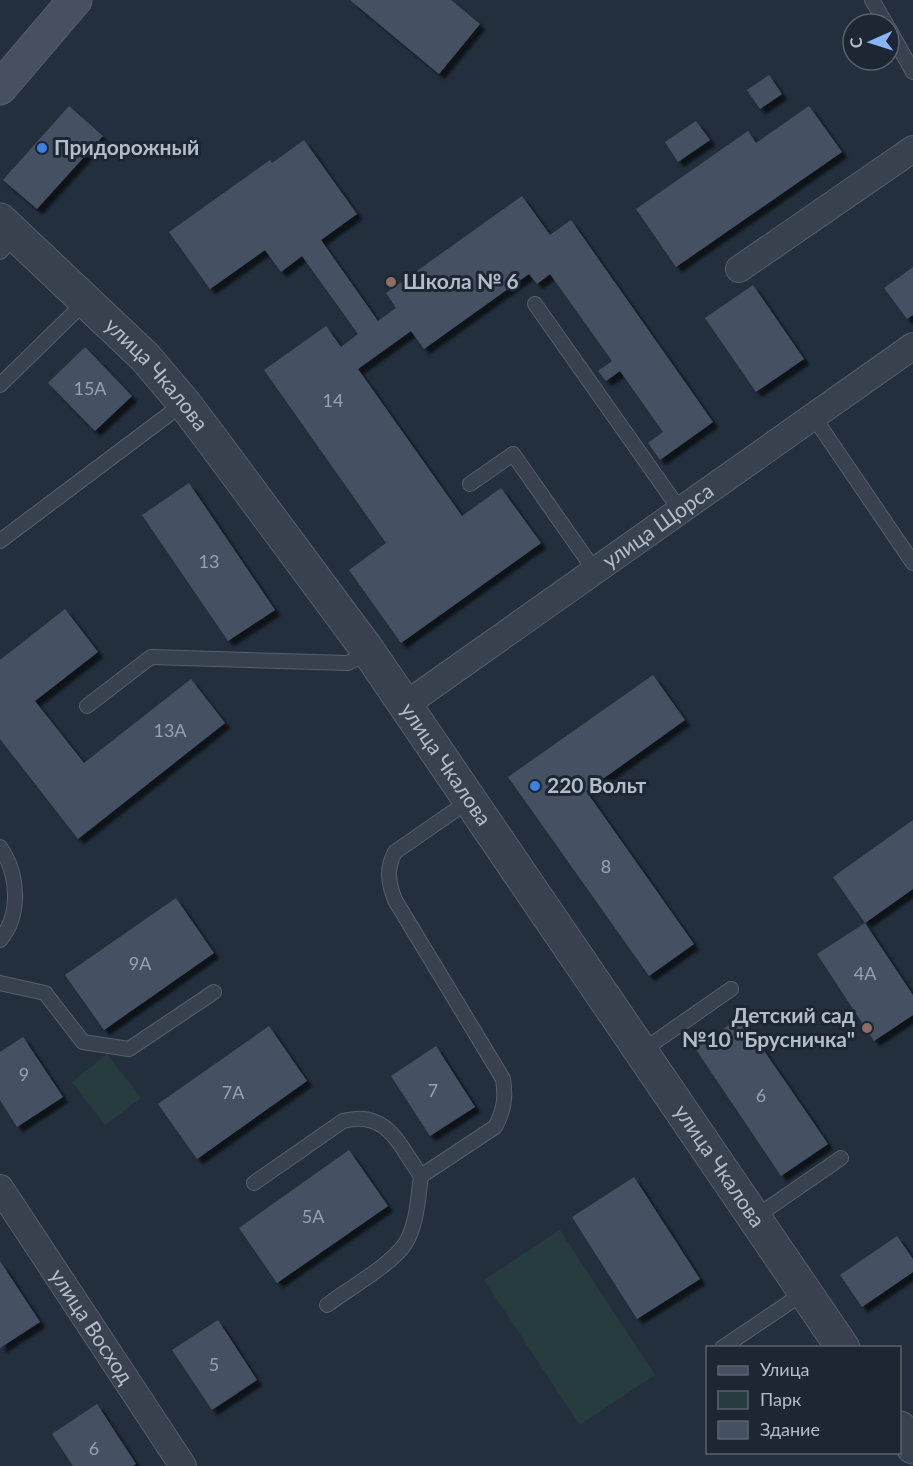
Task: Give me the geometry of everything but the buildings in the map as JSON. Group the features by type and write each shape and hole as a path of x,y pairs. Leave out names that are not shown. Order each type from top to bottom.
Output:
{"main road":[{"path":"0,88 75,0"}],"street":[{"path":"739,269 913,149"},
{"name":"улица Чкалова","path":"5,236 86,302 145,357 184,403 369,652 842,1346"},
{"name":"улица Щорса","path":"405,705 913,346"},
{"name":"улица Восход","path":"0,1188 183,1466"},
{"path":"901,1429 913,1447"}],"lane":[{"path":"901,51 913,72"},
{"path":"0,385 86,302"},
{"path":"535,304 680,510"},
{"path":"0,541 184,403"},
{"path":"813,416 913,563"},
{"path":"470,484 513,454 595,571"},
{"path":"87,706 151,657 348,663 369,652"},
{"path":"422,1176 495,1127 501,1116 506,1096 503,1079 395,900 388,884 389,864 395,852 470,800"},
{"path":"0,846 15,885 14,914 0,940"},
{"path":"0,984 45,993 83,1042 129,1049 214,992"},
{"path":"641,1052 731,989"},
{"path":"254,1183 343,1121 358,1117 375,1120 387,1128 422,1176 415,1218 405,1244 386,1263 327,1305"},
{"path":"754,1218 841,1158"},
{"path":"724,1346 805,1292"}],"green space":[{"path":"107,1054 141,1098 105,1125 72,1082"},
{"path":"560,1230 655,1375 580,1425 484,1280"}],"place":[{"name":"Придорожный","path":"42,148"},
{"name":"Школа № 6","path":"391,282"},
{"name":"220 Вольт","path":"535,786"},
{"name":"Детский сад №10 \"Брусничка\"","path":"867,1028"}]}
